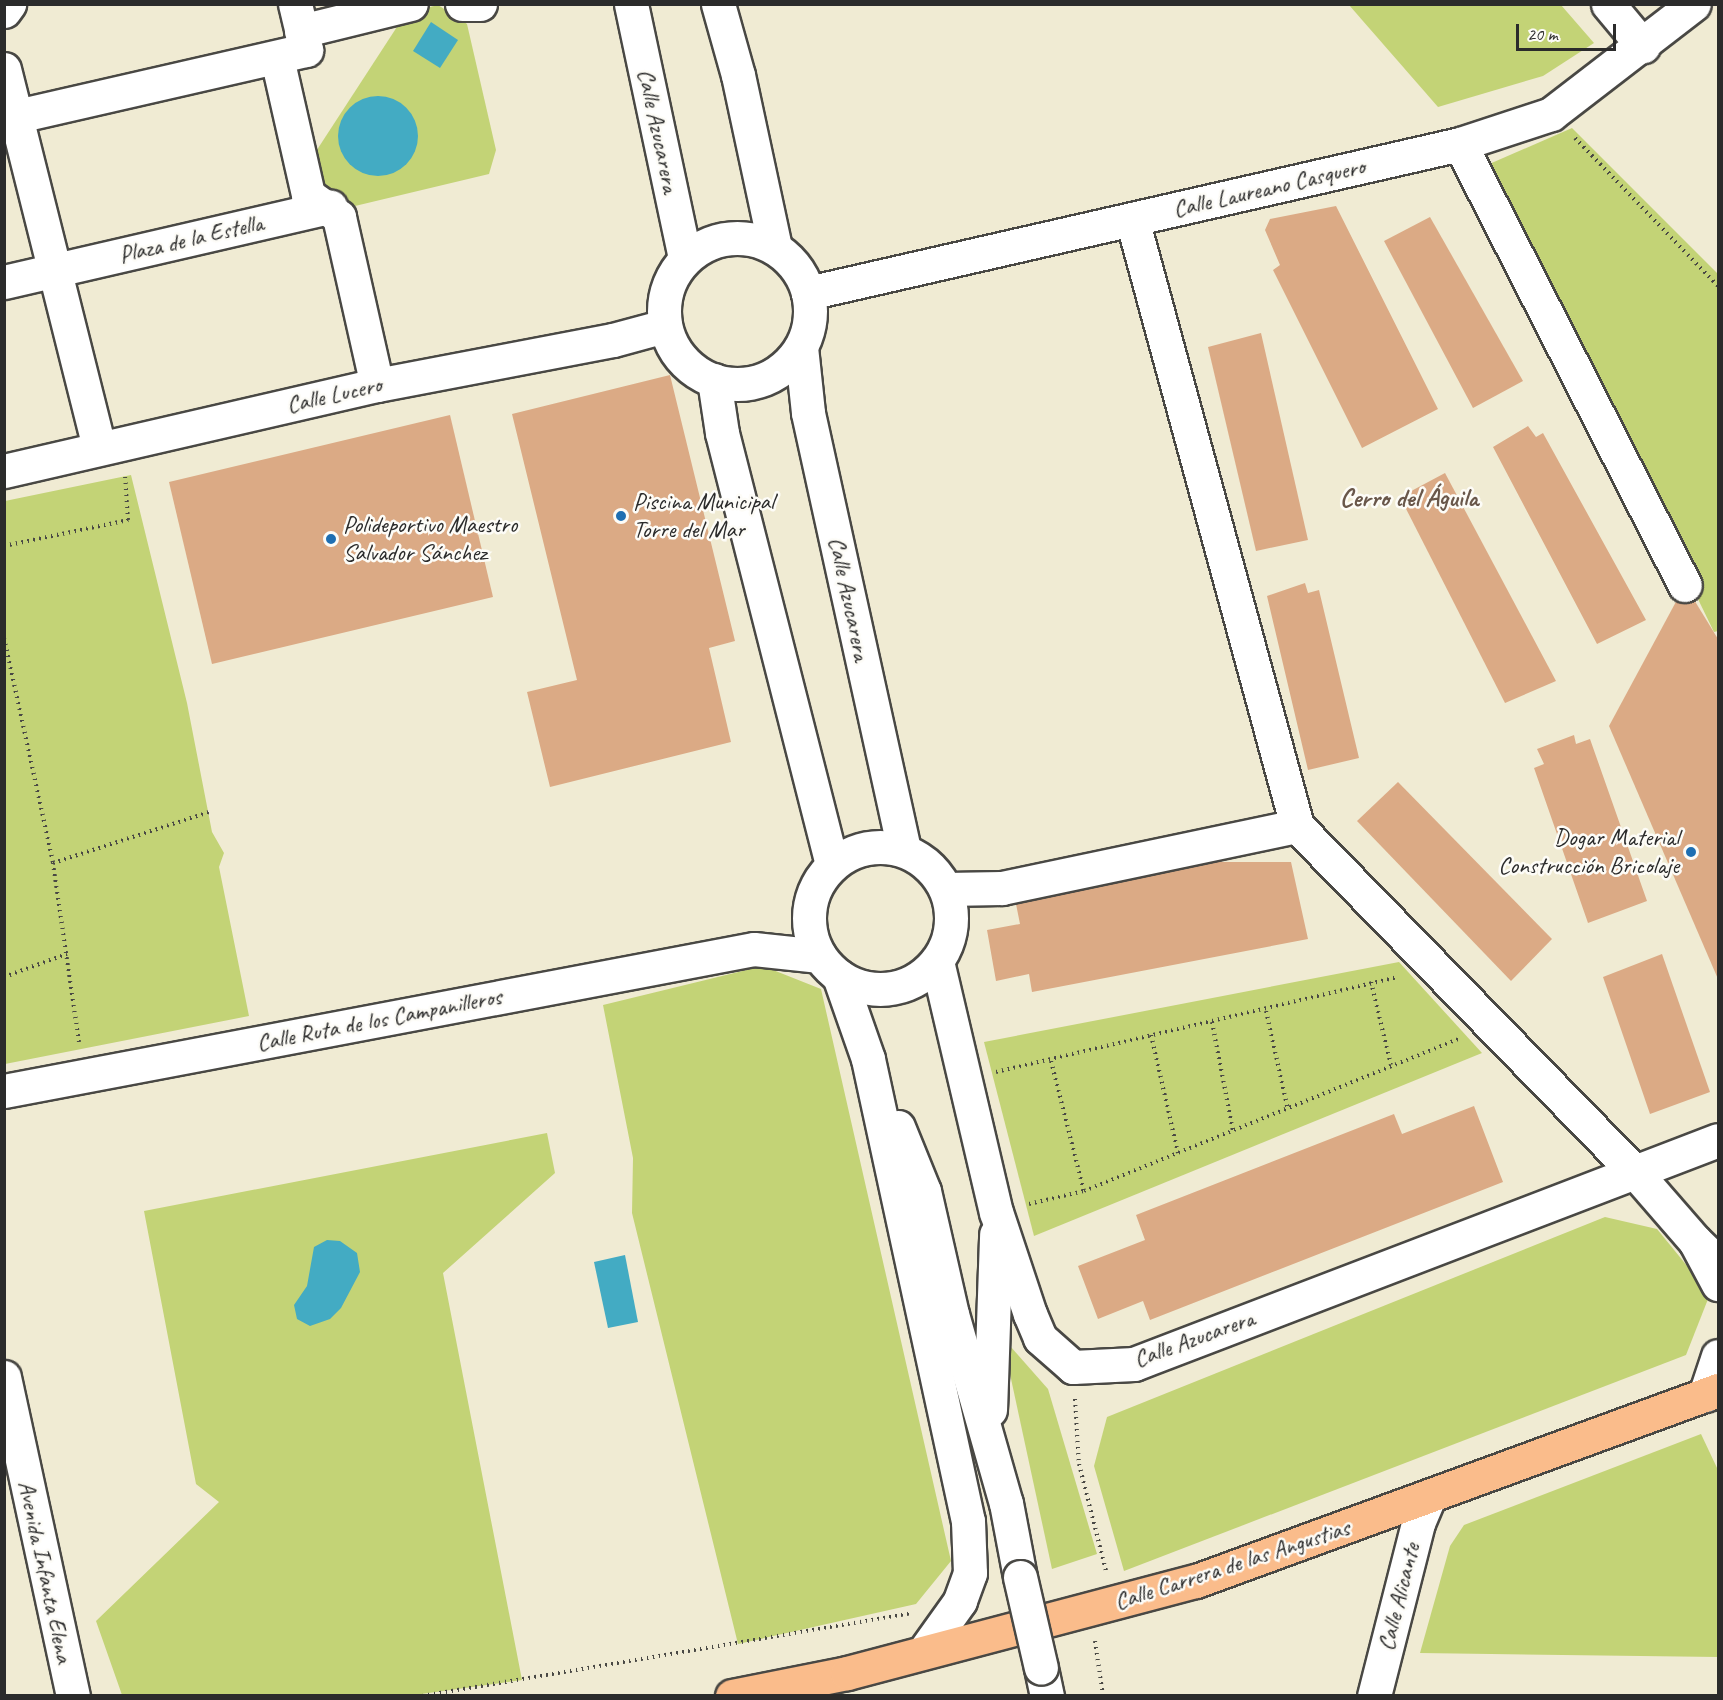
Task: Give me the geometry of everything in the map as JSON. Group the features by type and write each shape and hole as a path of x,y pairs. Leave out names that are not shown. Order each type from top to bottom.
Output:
{"main road":[{"name":"Calle Carrera de las Angustias","path":"732,1695 847,1673 925,1650 1196,1581 1428,1499 1712,1392"}],"street":[{"path":"4,11 9,4"},
{"path":"11,117 411,4"},
{"name":"Calle Azucarera","path":"631,4 685,258"},
{"path":"718,4 738,75 775,248"},
{"path":"1608,4 1643,46"},
{"name":"Calle Laureano Casquero","path":"808,293 1460,144 1551,114 1643,46 1694,4"},
{"path":"295,36 308,195 330,207 339,217 377,385"},
{"path":"4,69 11,117 52,270 111,446"},
{"path":"1460,144 1685,585"},
{"name":"Plaza de la Estella","path":"4,282 330,207"},
{"path":"1132,219 1297,826 1635,1172 1707,1252 1719,1284"},
{"path":"745,237 775,248 801,275 808,293 810,312 801,347 784,366 763,379 738,384 714,380 693,370 677,353 665,326 664,297 685,258 712,240 745,237"},
{"name":"Calle Lucero","path":"4,471 377,385 613,340 665,326"},
{"name":"Calle Azucarera","path":"801,347 808,412 904,850"},
{"path":"714,380 722,433 832,864"},
{"path":"946,890 1002,888 1297,826"},
{"path":"925,1650 960,1601 970,1573 968,1521 868,1059 856,1016 811,938 808,917 819,879 832,864 854,850 879,846 904,850 922,859 946,890 951,929"},
{"path":"829,966 864,988 885,990 923,976 938,961 951,929 1002,888"},
{"name":"Calle Ruta de los Campanilleros","path":"4,1091 754,949 808,917"},
{"name":"Calle Ruta de los Campanilleros","path":"754,949 829,966"},
{"path":"938,961 996,1212 1041,1338 1073,1367"},
{"path":"868,1059 924,1191 952,1314 989,1448 1044,1682"},
{"name":"Calle Azucarera","path":"1073,1367 1134,1364 1719,1140"},
{"path":"989,1448 996,1212"},
{"path":"1712,1392 1719,1356"},
{"name":"Avenida Infanta Elena","path":"4,1377 73,1695"},
{"name":"Calle Alicante","path":"1374,1695 1418,1523 1428,1499"}],"path":[{"path":"1551,114 1719,286"},
{"path":"4,546 128,519 111,446"},
{"path":"4,638 53,863 84,1075"},
{"path":"53,863 209,812"},
{"path":"4,977 67,954"},
{"path":"966,1078 1266,1011 1371,982 1436,969"},
{"path":"1371,982 1391,1065"},
{"path":"1266,1011 1288,1110"},
{"path":"1212,1022 1233,1131"},
{"path":"996,1212 1084,1191 1492,1026"},
{"path":"1151,1035 1178,1153"},
{"path":"1051,1060 1084,1191"},
{"path":"1073,1367 1079,1464 1107,1572"},
{"path":"422,1695 913,1613"},
{"path":"1095,1637 1103,1695"}],"green space":[{"path":"438,5 467,24 496,150 489,174 355,206 317,184 311,159 406,13"},
{"path":"1349,5 1561,5 1594,43 1543,76 1438,107"},
{"path":"1572,128 1718,274 1718,631 1714,632 1487,165"},
{"path":"131,475 187,703 212,832 224,853 219,867 249,1016 5,1064 5,501"},
{"path":"1399,962 1482,1053 1034,1236 984,1042"},
{"path":"763,966 821,989 951,1561 916,1604 738,1644 632,1213 633,1158 603,1005"},
{"path":"547,1133 555,1173 443,1273 522,1680 407,1696 122,1695 96,1621 219,1502 196,1484 144,1211"},
{"path":"1605,1217 1657,1229 1710,1294 1686,1355 1124,1571 1094,1466 1107,1417"},
{"path":"1002,1337 1048,1389 1097,1554 1052,1569"},
{"path":"1701,1434 1718,1470 1718,1657 1420,1653 1450,1546 1464,1525"}],"water":[{"path":"431,22 458,40 440,68 413,51"},
{"path":"378,96 393,99 406,108 415,121 418,136 415,151 406,164 393,173 378,176 363,173 350,164 341,151 338,136 341,121 350,108 363,99"},
{"path":"327,1240 340,1241 357,1253 360,1272 341,1308 330,1319 310,1326 297,1319 294,1305 307,1286 314,1247"},
{"path":"625,1255 638,1322 608,1328 594,1262"}],"building":[{"path":"1336,206 1438,409 1362,448 1273,270 1280,265 1265,230 1270,219"},
{"path":"1430,217 1523,381 1473,408 1384,241"},
{"path":"1261,333 1308,540 1256,551 1208,347"},
{"name":"Piscina Municipal Torre del Mar","path":"670,375 735,641 709,648 731,742 550,787 527,692 577,680 512,414"},
{"name":"Polideportivo Maestro Salvador Sánchez","path":"450,415 493,597 212,664 169,482"},
{"path":"1528,426 1536,437 1543,433 1646,620 1597,644 1493,447"},
{"path":"1445,473 1556,681 1505,703 1400,497"},
{"path":"1305,583 1308,593 1319,590 1359,758 1308,770 1267,596"},
{"name":"Dogar Material Construcción Bricolaje","path":"1685,585 1718,639 1718,979 1609,726"},
{"path":"1574,735 1576,744 1590,739 1647,901 1588,923 1534,768 1544,764 1537,749"},
{"path":"1398,782 1552,939 1511,981 1357,821"},
{"path":"1205,862 1291,862 1308,939 1032,992 1029,974 996,981 987,930 1020,924 1015,899"},
{"path":"1662,954 1710,1092 1650,1114 1603,977"},
{"path":"1474,1106 1503,1182 1150,1320 1143,1301 1098,1319 1078,1266 1145,1240 1136,1215 1394,1114 1402,1134"}],"place":[{"name":"Piscina Municipal Torre del Mar","path":"621,516"},
{"name":"Polideportivo Maestro Salvador Sánchez","path":"331,539"},
{"name":"Dogar Material Construcción Bricolaje","path":"1691,852"}],"district":[{"name":"Cerro del Águila","path":"1409,498"}]}
